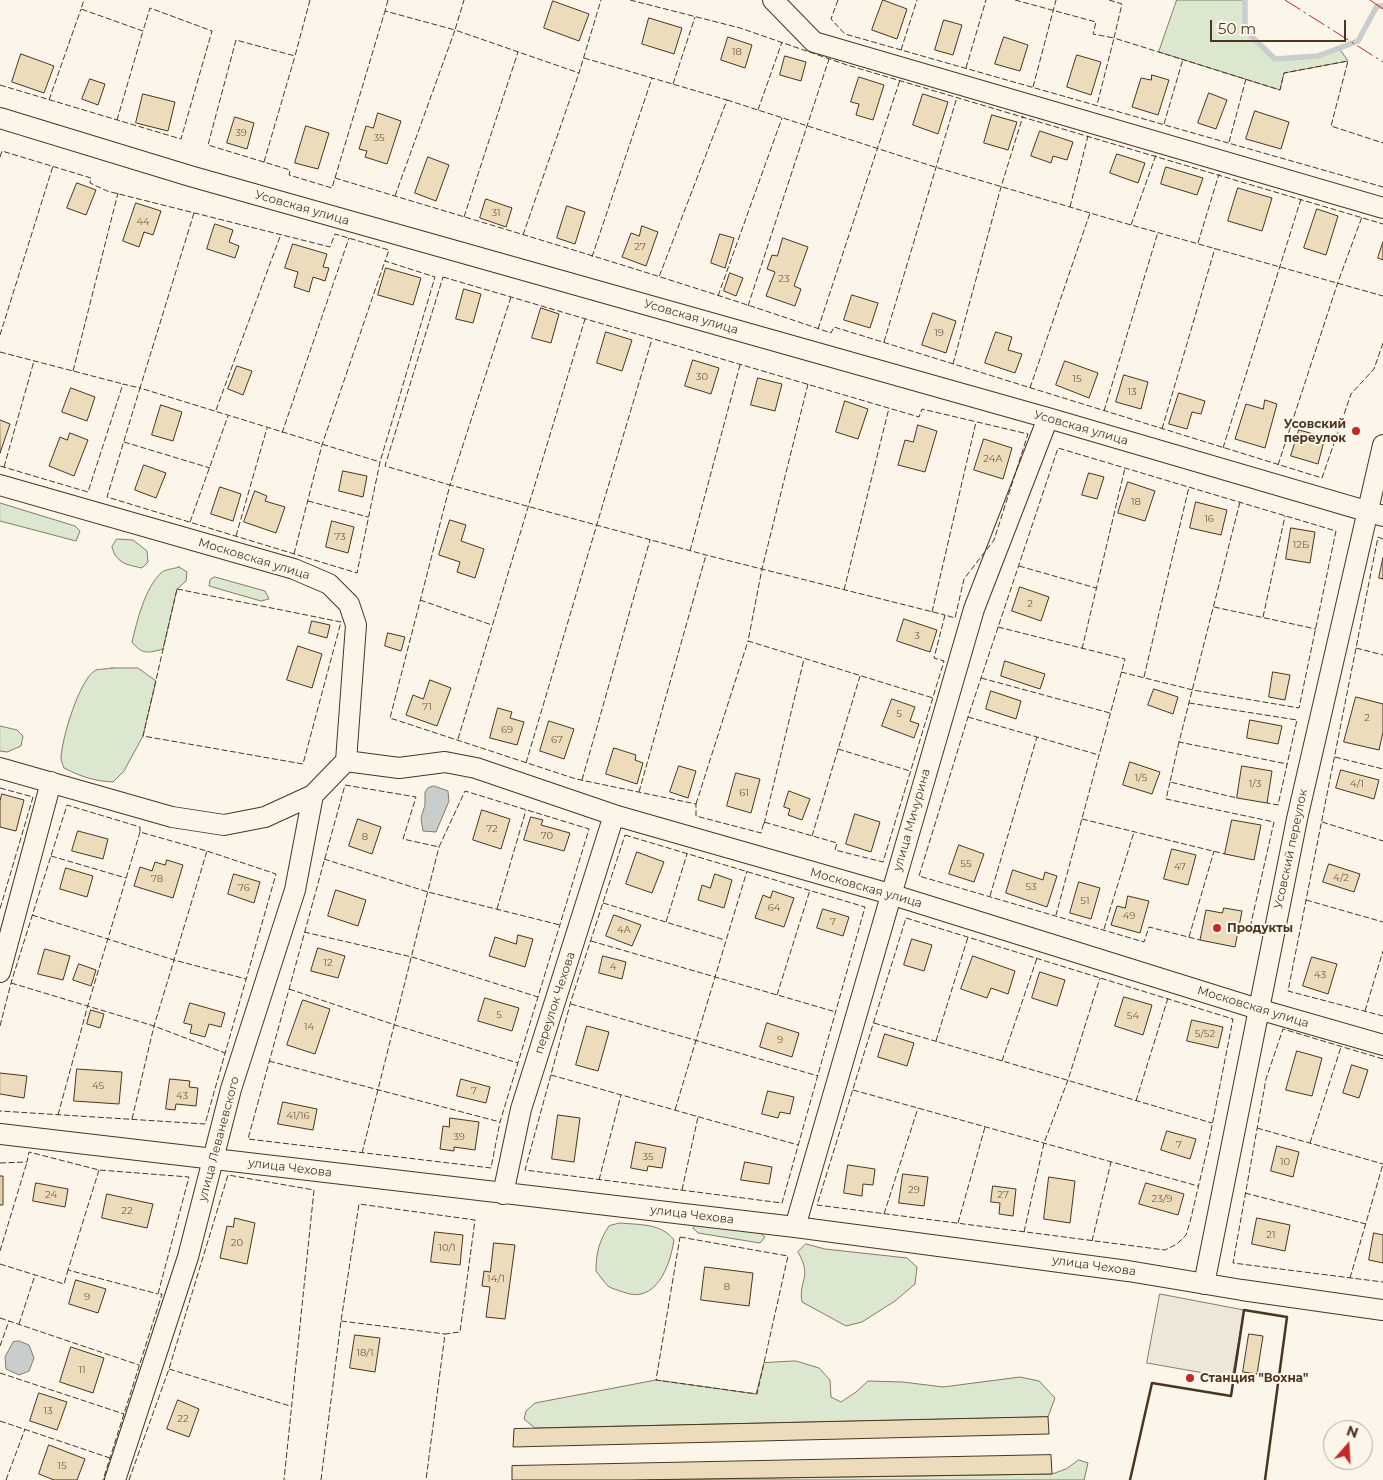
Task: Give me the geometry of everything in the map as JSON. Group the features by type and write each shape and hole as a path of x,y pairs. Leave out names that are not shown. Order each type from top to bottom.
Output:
{"street":[{"path":"773,0 814,42 1383,208"},
{"name":"Усовская улица","path":"0,118 190,176 1048,418 1375,514"},
{"name":"улица Мичурина","path":"794,1227 974,609 1048,418"},
{"name":"Усовский переулок","path":"1204,1284 1297,819 1375,514 1383,445"},
{"name":"Московская улица","path":"0,486 294,569 329,584 349,604 356,626 346,761 400,768 445,762 476,768 614,815 890,894 1258,1009 1383,1045"},
{"path":"0,768 172,817 224,825 265,817 313,795 346,761"},
{"path":"0,972 51,782"},
{"name":"улица Леваневского","path":"115,1480 188,1257 232,1089 295,890 313,795"},
{"name":"переулок Чехова","path":"503,1194 521,1109 614,815"},
{"name":"улица Чехова","path":"0,1134 794,1227 1128,1271 1383,1310"}],"green space":[{"path":"1177,0 1245,0 1245,30 1275,59 1318,56 1339,48 1348,61 1284,73 1280,90 1159,52"},
{"path":"0,503 75,526 80,531 76,541 0,521"},
{"path":"117,539 133,540 147,551 148,562 142,568 119,560 112,547"},
{"path":"179,567 187,572 186,581 177,589 163,649 150,652 143,651 132,642 146,596 155,579 161,573"},
{"path":"215,577 265,591 269,599 261,601 209,586 210,580"},
{"path":"138,668 156,681 143,736 124,771 113,782 94,780 70,771 64,768 61,757 68,724 84,685 96,670"},
{"path":"0,726 17,730 23,736 21,746 7,752 0,751"},
{"path":"620,1223 650,1226 663,1230 674,1240 665,1271 653,1288 644,1293 635,1295 611,1288 596,1271 600,1242 609,1226"},
{"path":"698,1224 760,1233 765,1237 760,1243 698,1233 693,1228"},
{"path":"806,1244 825,1249 907,1258 917,1267 915,1284 895,1301 862,1322 846,1326 802,1302 801,1295 805,1273 798,1252"},
{"path":"796,1361 819,1368 830,1380 831,1397 841,1402 868,1381 903,1382 943,1387 1020,1377 1039,1381 1055,1398 1048,1417 535,1428 524,1419 526,1411 535,1403 656,1380 756,1394 764,1363"},
{"path":"1079,1460 1088,1463 1084,1480 628,1480 1052,1474 1066,1469"}],"shaded area":[{"path":"434,786 448,791 449,801 436,832 423,831 421,818 425,805 425,792 428,788"},
{"path":"1160,1294 1244,1310 1232,1378 1147,1363"},
{"path":"19,1341 29,1345 34,1358 29,1371 19,1375 6,1369 5,1357 13,1342"}],"building":[{"path":"883,0 907,9 897,39 872,30"},
{"path":"553,1 589,14 579,41 544,28"},
{"path":"649,18 682,28 674,54 642,44"},
{"path":"944,20 962,25 953,55 935,50"},
{"path":"728,37 752,45 745,68 721,60"},
{"path":"1004,37 1028,45 1020,71 995,64"},
{"path":"21,54 54,66 44,93 12,82"},
{"path":"1077,55 1101,62 1091,95 1067,87"},
{"path":"785,56 806,62 801,81 780,75"},
{"path":"1152,75 1169,80 1158,115 1132,107 1141,78 1151,80"},
{"path":"859,77 884,85 873,120 856,115 859,104 851,102"},
{"path":"90,79 105,84 98,105 82,99"},
{"path":"1209,93 1227,100 1216,129 1198,123"},
{"path":"143,94 175,102 168,131 136,123"},
{"path":"923,94 948,102 938,134 913,125"},
{"path":"1255,111 1289,122 1281,149 1246,139"},
{"path":"378,113 401,121 387,164 365,157 367,151 359,149 366,126 373,128"},
{"path":"992,115 1017,122 1008,150 984,143"},
{"path":"235,117 254,123 247,149 227,143"},
{"path":"306,126 329,133 318,169 295,163"},
{"path":"1040,131 1073,142 1067,160 1053,156 1051,163 1031,156"},
{"path":"1117,154 1145,163 1138,183 1110,173"},
{"path":"428,157 449,165 436,201 415,193"},
{"path":"1166,167 1203,178 1197,195 1161,184"},
{"path":"77,183 96,190 86,215 67,208"},
{"path":"1238,188 1272,198 1262,231 1228,221"},
{"path":"486,199 512,208 506,227 480,218"},
{"path":"136,203 161,211 153,235 144,232 139,247 123,241"},
{"path":"567,206 585,212 575,244 557,238"},
{"path":"1317,209 1338,216 1326,255 1304,248"},
{"path":"215,224 233,230 229,242 239,246 235,258 207,249"},
{"path":"642,226 658,232 646,266 622,257 631,233 639,236"},
{"path":"720,234 734,238 725,268 711,263"},
{"path":"783,238 808,247 794,286 801,289 795,306 766,296 775,272 767,269 772,255 777,256"},
{"path":"1383,242 1383,260 1378,258"},
{"path":"293,244 327,254 323,267 329,268 325,281 313,277 309,292 294,287 298,272 285,268"},
{"path":"386,268 421,278 413,305 378,295"},
{"path":"730,273 743,278 736,296 724,291"},
{"path":"464,289 481,294 473,323 456,319"},
{"path":"852,295 878,303 870,328 844,320"},
{"path":"541,308 559,314 551,343 532,338"},
{"path":"933,313 956,321 946,353 922,345"},
{"path":"606,332 632,340 622,371 597,363"},
{"path":"996,332 1012,337 1008,350 1022,354 1015,373 985,363"},
{"path":"693,360 719,368 711,394 685,386"},
{"path":"1065,361 1098,373 1089,398 1056,385"},
{"path":"237,366 252,371 243,395 228,389"},
{"path":"1124,375 1148,382 1141,409 1116,402"},
{"path":"758,378 782,384 775,411 751,405"},
{"path":"71,388 95,397 87,421 62,412"},
{"path":"1179,393 1205,401 1201,414 1192,412 1187,429 1169,424"},
{"path":"1265,400 1277,404 1265,448 1235,439 1246,404 1263,409"},
{"path":"845,401 868,409 858,439 836,432"},
{"path":"161,405 182,412 173,441 152,435"},
{"path":"0,420 10,424 0,453"},
{"path":"918,425 937,431 925,472 898,465 905,440 913,442"},
{"path":"1299,430 1325,437 1318,464 1291,456"},
{"path":"70,433 88,440 74,476 49,466 60,437 67,440"},
{"path":"984,439 1012,448 1003,479 974,470"},
{"path":"144,465 166,473 156,498 135,490"},
{"path":"343,471 367,476 363,497 339,491"},
{"path":"1089,473 1104,477 1097,499 1082,495"},
{"path":"1128,482 1155,491 1145,521 1118,513"},
{"path":"220,487 241,494 233,521 211,514"},
{"path":"255,491 267,496 265,501 285,507 276,533 244,522"},
{"path":"1196,502 1227,510 1221,535 1190,528"},
{"path":"450,520 466,525 461,541 484,549 475,578 457,572 460,562 439,555"},
{"path":"332,521 354,527 348,553 326,547"},
{"path":"1291,528 1315,532 1310,563 1286,559"},
{"path":"1383,558 1383,579 1379,578"},
{"path":"1020,587 1049,597 1041,621 1012,611"},
{"path":"904,619 937,630 930,652 897,641"},
{"path":"312,621 330,625 327,638 309,633"},
{"path":"388,633 405,637 401,651 385,646"},
{"path":"298,646 322,654 312,688 287,680"},
{"path":"1005,661 1045,674 1040,689 1001,676"},
{"path":"1273,672 1290,675 1285,700 1269,697"},
{"path":"430,680 451,688 437,726 406,715 413,695 423,699"},
{"path":"1154,689 1178,697 1173,714 1148,705"},
{"path":"991,691 1021,701 1016,719 986,709"},
{"path":"1356,697 1383,704 1383,732 1379,750 1344,742"},
{"path":"892,699 915,707 910,721 919,724 914,738 882,726"},
{"path":"498,708 512,712 510,718 524,722 517,745 490,738"},
{"path":"1250,720 1282,726 1278,744 1247,738"},
{"path":"549,721 574,729 564,759 540,751"},
{"path":"614,748 636,755 635,760 643,763 637,784 606,774"},
{"path":"1130,762 1160,772 1152,794 1123,785"},
{"path":"679,766 696,771 688,798 670,792"},
{"path":"1242,766 1272,771 1267,803 1237,798"},
{"path":"1341,770 1379,780 1374,799 1336,788"},
{"path":"736,773 760,779 751,813 727,806"},
{"path":"789,791 810,799 802,820 788,815 790,809 784,807"},
{"path":"2,794 24,800 16,831 0,827 0,802"},
{"path":"482,810 510,819 501,849 473,840"},
{"path":"855,814 880,822 871,852 846,844"},
{"path":"531,817 543,820 541,825 570,833 564,851 524,840"},
{"path":"358,819 381,827 372,854 349,846"},
{"path":"1232,820 1261,825 1254,860 1225,854"},
{"path":"78,831 108,839 103,859 72,851"},
{"path":"959,845 984,854 974,882 949,874"},
{"path":"1172,849 1196,855 1188,885 1164,879"},
{"path":"637,852 664,862 652,893 626,884"},
{"path":"167,860 183,865 173,898 134,886 140,867 152,871 155,862 165,865"},
{"path":"1329,864 1360,874 1354,892 1323,882"},
{"path":"66,868 93,876 87,897 60,889"},
{"path":"1013,870 1043,880 1045,872 1057,876 1047,907 1006,893"},
{"path":"234,874 260,882 254,903 228,894"},
{"path":"715,874 732,880 724,908 698,900 702,885 710,888"},
{"path":"1079,882 1100,888 1091,919 1070,913"},
{"path":"336,890 366,900 358,926 328,916"},
{"path":"773,891 794,898 784,927 755,918 763,895 770,898"},
{"path":"1128,896 1149,901 1140,933 1111,925 1117,906 1125,908"},
{"path":"1224,908 1242,911 1235,947 1200,940 1206,910 1222,913"},
{"path":"823,909 849,917 843,936 817,928"},
{"path":"614,915 641,925 632,946 606,936"},
{"path":"518,935 533,939 525,967 489,956 495,937 516,944"},
{"path":"912,939 932,945 924,971 904,965"},
{"path":"318,948 345,956 338,978 311,971"},
{"path":"45,949 70,956 63,980 38,974"},
{"path":"603,956 626,962 622,979 599,973"},
{"path":"973,956 1015,971 1008,994 991,988 987,998 961,989"},
{"path":"1312,957 1337,964 1328,994 1303,986"},
{"path":"79,964 96,970 91,986 73,980"},
{"path":"1040,972 1065,980 1057,1006 1032,998"},
{"path":"1124,997 1152,1005 1143,1035 1115,1026"},
{"path":"485,998 519,1008 512,1031 478,1021"},
{"path":"303,1000 330,1009 315,1054 287,1045"},
{"path":"190,1003 225,1013 221,1027 209,1024 205,1037 190,1033 192,1025 184,1023"},
{"path":"91,1010 104,1014 100,1028 87,1024"},
{"path":"1192,1020 1223,1027 1218,1048 1187,1041"},
{"path":"767,1023 799,1033 792,1057 760,1047"},
{"path":"587,1026 609,1032 598,1071 576,1065"},
{"path":"885,1034 914,1043 907,1066 878,1057"},
{"path":"1297,1051 1322,1058 1312,1096 1286,1090"},
{"path":"1352,1065 1368,1070 1359,1098 1343,1093"},
{"path":"77,1069 122,1072 119,1104 74,1101"},
{"path":"0,1073 27,1076 24,1098 0,1094"},
{"path":"170,1079 190,1081 189,1087 198,1088 196,1106 176,1104 175,1110 166,1109"},
{"path":"461,1079 490,1087 486,1103 457,1096"},
{"path":"768,1091 794,1097 790,1114 780,1112 778,1118 762,1114"},
{"path":"283,1102 317,1109 313,1130 278,1124"},
{"path":"558,1115 580,1118 574,1162 552,1159"},
{"path":"450,1118 479,1122 475,1150 454,1147 454,1151 440,1149 443,1126 449,1127"},
{"path":"1167,1131 1196,1139 1190,1159 1161,1150"},
{"path":"636,1142 666,1148 662,1168 648,1166 647,1171 631,1168"},
{"path":"1277,1146 1299,1152 1293,1177 1271,1171"},
{"path":"745,1162 772,1167 769,1184 741,1180"},
{"path":"848,1165 875,1169 873,1185 863,1184 862,1196 844,1193"},
{"path":"903,1174 928,1177 924,1206 899,1203"},
{"path":"0,1176 3,1176 3,1205 0,1205"},
{"path":"1049,1177 1075,1181 1070,1223 1044,1219"},
{"path":"36,1183 68,1189 65,1207 33,1201"},
{"path":"1146,1183 1184,1194 1178,1215 1139,1204"},
{"path":"993,1186 1016,1189 1013,1216 999,1214 1000,1203 991,1202"},
{"path":"107,1194 153,1204 147,1228 102,1218"},
{"path":"235,1218 255,1223 247,1264 220,1258 227,1226 233,1227"},
{"path":"1257,1218 1290,1225 1285,1251 1252,1244"},
{"path":"435,1232 463,1235 460,1265 431,1262"},
{"path":"1374,1233 1383,1235 1383,1263 1369,1260"},
{"path":"494,1243 515,1245 505,1319 486,1317 490,1287 482,1286 484,1271 490,1272"},
{"path":"705,1267 753,1273 749,1306 701,1300"},
{"path":"76,1280 106,1289 98,1313 69,1304"},
{"path":"1249,1334 1263,1336 1257,1374 1243,1372"},
{"path":"355,1335 380,1338 375,1372 350,1368"},
{"path":"71,1347 104,1358 93,1393 60,1382"},
{"path":"39,1393 67,1402 57,1430 30,1421"},
{"path":"178,1400 199,1409 189,1437 167,1429"},
{"path":"1048,1417 1049,1434 513,1447 514,1429"},
{"path":"49,1445 85,1459 77,1480 54,1480 39,1474"},
{"path":"1051,1455 1052,1474 512,1480 512,1466"}],"waterway":[{"path":"1245,0 1245,30 1275,59 1318,56 1358,41 1377,6 1383,6"}],"fence":[{"path":"0,85 181,139 212,31 150,8 143,31 81,9 84,0"},
{"path":"310,0 295,56 236,40 208,145 290,170 289,175 332,188 335,178 522,234 831,333 834,327 1322,478 1351,394 1374,369 1383,343"},
{"path":"388,0 385,11 455,30 464,0"},
{"path":"395,196 455,30 579,73 601,0"},
{"path":"630,0 740,28 847,65 1383,224"},
{"path":"838,0 831,19 845,34 1383,187"},
{"path":"901,50 917,0"},
{"path":"966,68 986,0"},
{"path":"1015,0 1096,22 1093,34 1114,38 1097,105"},
{"path":"1033,87 1056,0"},
{"path":"1109,0 1122,4 1114,38 1280,90 1284,73 1348,61 1331,126 1383,143"},
{"path":"49,100 81,9"},
{"path":"335,178 385,11"},
{"path":"673,84 695,17"},
{"path":"117,120 143,31"},
{"path":"758,110 782,42"},
{"path":"464,217 518,52"},
{"path":"264,162 295,56"},
{"path":"584,58 727,100 659,277"},
{"path":"748,306 829,59"},
{"path":"1164,124 1183,59"},
{"path":"523,235 579,73"},
{"path":"592,257 652,78"},
{"path":"1229,142 1246,79"},
{"path":"818,329 900,80"},
{"path":"884,342 957,97"},
{"path":"727,100 935,167 1124,223 1383,296"},
{"path":"953,364 1001,187 1023,116"},
{"path":"718,296 782,118"},
{"path":"1070,207 1088,136"},
{"path":"0,157 2,151 91,178 90,183 107,191 330,247 335,234 389,250 385,261 435,277 380,462 357,573 107,497 140,388 123,384 88,492 0,466"},
{"path":"1131,225 1156,155"},
{"path":"0,335 53,166"},
{"path":"1198,243 1219,174"},
{"path":"73,371 118,193"},
{"path":"1223,448 1301,199"},
{"path":"194,213 140,388 380,462"},
{"path":"1030,388 1090,213"},
{"path":"1278,465 1338,282 1362,217"},
{"path":"1104,411 1158,232"},
{"path":"216,410 281,234"},
{"path":"282,433 349,238"},
{"path":"1162,429 1215,248"},
{"path":"294,554 322,445 385,261"},
{"path":"443,277 919,417 922,409 1028,434 994,540 964,579 955,618 945,615 934,658 944,661 883,862 835,850 837,843 764,822 761,833 696,816 696,804 576,779 390,718 450,485 385,466 443,277"},
{"path":"511,297 450,485 706,555 945,615"},
{"path":"458,739 585,319"},
{"path":"526,763 652,339"},
{"path":"0,352 123,384"},
{"path":"4,467 34,361"},
{"path":"690,551 740,365"},
{"path":"808,384 762,569 748,641 933,698"},
{"path":"844,590 889,408"},
{"path":"190,522 228,416"},
{"path":"932,612 976,422"},
{"path":"236,536 267,428"},
{"path":"124,442 210,468"},
{"path":"1121,672 1193,690 1299,708 1336,531 1058,448 968,717 919,876 1144,942 1149,927 1200,940"},
{"path":"1082,649 1125,468"},
{"path":"1144,677 1189,487"},
{"path":"308,501 368,517"},
{"path":"1240,502 1179,742 1287,764"},
{"path":"1263,617 1285,516"},
{"path":"1383,539 1378,537 1288,991 1383,1016"},
{"path":"582,780 650,540"},
{"path":"639,792 706,555"},
{"path":"1019,566 1096,588"},
{"path":"177,589 341,622 303,764 143,736 177,589"},
{"path":"420,600 492,625"},
{"path":"1214,607 1316,629"},
{"path":"998,627 1125,659 1056,915"},
{"path":"696,804 748,641"},
{"path":"1356,648 1383,655"},
{"path":"764,824 804,659"},
{"path":"812,836 860,676"},
{"path":"981,678 1110,713"},
{"path":"1189,703 1297,720 1278,805 1267,803"},
{"path":"968,717 1099,755"},
{"path":"990,896 1037,737"},
{"path":"1179,742 1170,782 1237,798"},
{"path":"838,749 910,771"},
{"path":"1335,757 1383,769"},
{"path":"1170,782 1166,799 1274,822 1249,932 1238,930"},
{"path":"345,785 416,797 403,839 439,847 465,791 589,829 500,1122 491,1168 248,1139 345,785"},
{"path":"0,788 33,797 0,909"},
{"path":"0,1026 11,983 67,805 140,827 140,832 207,851 276,874 205,1124 0,1111"},
{"path":"497,909 526,810"},
{"path":"1082,819 1225,854"},
{"path":"1322,822 1383,841"},
{"path":"58,1115 88,1005 140,832"},
{"path":"1104,929 1134,832"},
{"path":"625,835 865,907 782,1203 525,1170 571,1001 625,835"},
{"path":"362,1153 439,847"},
{"path":"132,1119 154,1026 207,851"},
{"path":"1189,937 1214,851"},
{"path":"666,922 687,854"},
{"path":"51,856 126,878"},
{"path":"324,859 428,892 560,925"},
{"path":"675,1110 747,871"},
{"path":"777,995 810,890"},
{"path":"1306,900 1383,922"},
{"path":"603,903 725,940"},
{"path":"32,915 174,960 246,979"},
{"path":"906,918 1233,1019 1208,1146 1190,1222 1186,1235 1177,1244 1165,1250 817,1205 906,918"},
{"path":"304,932 412,957 538,997"},
{"path":"936,1041 968,937"},
{"path":"591,941 836,1012"},
{"path":"1365,1011 1383,951"},
{"path":"1002,1061 1037,958"},
{"path":"1024,1232 1044,1143 1068,1080 1100,978"},
{"path":"11,983 154,1026 225,1053"},
{"path":"289,989 395,1025 518,1063"},
{"path":"1136,1101 1168,998"},
{"path":"571,1004 818,1076"},
{"path":"874,1023 1212,1123"},
{"path":"1383,1059 1283,1029 1266,1079 1233,1263 1383,1282"},
{"path":"1310,1143 1341,1047"},
{"path":"269,1061 500,1122"},
{"path":"551,1075 798,1145"},
{"path":"853,1090 1198,1186"},
{"path":"599,1180 621,1095"},
{"path":"884,1214 918,1108"},
{"path":"682,1190 698,1117"},
{"path":"958,1223 985,1127"},
{"path":"1257,1128 1383,1164"},
{"path":"0,1163 27,1162 29,1152 99,1170 189,1177 158,1294 162,1294 103,1480"},
{"path":"0,1251 27,1162"},
{"path":"1092,1241 1111,1162"},
{"path":"1350,1278 1383,1164"},
{"path":"99,1170 68,1270 158,1294"},
{"path":"129,1480 169,1369 228,1175 314,1190 284,1480"},
{"path":"1245,1193 1366,1224"},
{"path":"321,1480 341,1321 359,1204 475,1220 460,1332 445,1334 426,1480"},
{"path":"680,1237 788,1256 757,1394 656,1380 680,1237"},
{"path":"0,1264 64,1284 68,1270"},
{"path":"19,1324 35,1275"},
{"path":"0,1318 139,1365"},
{"path":"0,1346 9,1321"},
{"path":"341,1321 445,1334"},
{"path":"169,1369 290,1406"},
{"path":"0,1373 124,1414"},
{"path":"0,1421 110,1458"},
{"path":"6,1480 25,1429"}],"wall":[{"path":"1130,1480 1152,1383 1231,1396 1244,1310 1287,1317 1265,1480"}],"power":[{"path":"1285,0 1383,62"},
{"path":"1370,0 1383,9"}],"place":[{"name":"Усовский переулок","path":"1356,431"},
{"name":"Продукты","path":"1217,928"},
{"name":"Станция \"Вохна\"","path":"1190,1378"}]}
